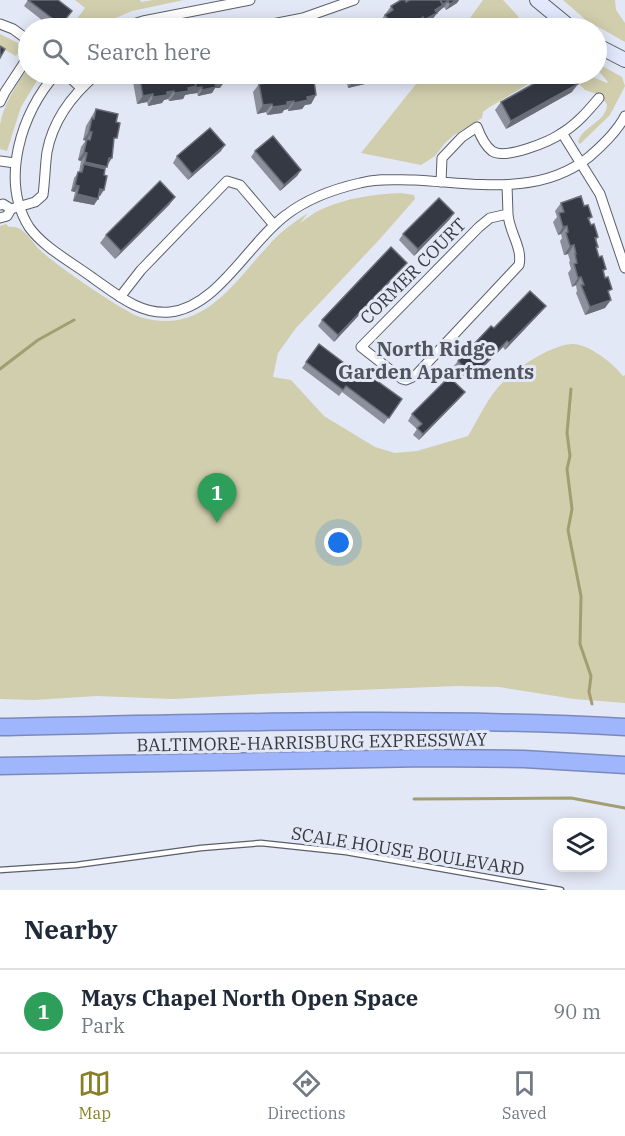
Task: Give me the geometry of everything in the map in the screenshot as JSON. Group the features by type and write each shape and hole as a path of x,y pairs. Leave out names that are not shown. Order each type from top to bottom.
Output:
{"highway":[{"name":"BALTIMORE-HARRISBURG EXPRESSWAY","path":"0,727 425,720 625,727"},
{"name":"BALTIMORE-HARRISBURG EXPRESSWAY","path":"0,766 426,758 524,759 625,765"}],"main road":[{"path":"537,0 559,18"},
{"path":"607,50 625,60"}],"street":[{"path":"154,18 200,5 250,0"},
{"path":"303,18 354,0"},
{"path":"0,24 18,33"},
{"path":"0,102 18,72"},
{"path":"47,84 21,132 15,163 15,207 37,236 120,297 140,308 154,312 168,312 193,305 216,287 274,225 301,204 343,187 364,182 387,180 507,185 548,179 582,162 612,135 625,116"},
{"path":"77,84 81,88"},
{"path":"0,205 15,207 35,202 43,195 51,135 59,117 86,84"},
{"path":"441,182 442,158 462,137 477,127 487,146 498,153 513,153 562,133 582,117 599,98"},
{"path":"562,133 600,194 625,268"},
{"path":"0,161 15,163"},
{"path":"120,297 141,270 227,182 240,185 274,225"},
{"name":"CORMER COURT","path":"507,185 509,226 520,251 519,265 415,376 406,380 402,379 361,347 479,227 490,218 508,214"},
{"path":"0,218 7,216 15,207"}],"lane":[{"name":"SCALE HOUSE BOULEVARD","path":"0,870 66,866 201,848 261,843 346,852 561,890"}],"shaded area":[{"path":"75,0 140,0 141,2 184,0 132,11 116,18 78,18 85,8"},
{"path":"483,0 503,0 519,18 470,18"},
{"path":"563,0 615,0 616,10 625,23 625,42 607,32 607,18 584,18"},
{"path":"0,34 18,43 18,53 16,56 0,47"},
{"path":"607,69 622,77 625,86 610,115 580,144 578,142 580,137 599,120 607,104 599,95 585,90 579,84 607,84"},
{"path":"18,83 35,84 21,107 7,151 0,149 0,125 7,102"},
{"path":"416,84 528,84 488,108 483,112 482,118 454,135 435,156 421,165 361,153"},
{"path":"401,193 414,195 415,199 296,328 278,353 273,377 291,380 324,416 375,447 395,453 417,451 468,436 488,400 504,381 527,363 556,348 573,344 586,347 614,366 623,376 625,375 625,703 574,699 499,687 457,686 173,699 97,696 34,700 0,699 0,226 6,224 23,231 47,256 122,308 143,318 164,321 183,319 215,302 278,236 308,213 300,223 317,211 340,202"}],"building":[{"path":"28,0 58,0 72,11 66,18 52,18"},
{"path":"401,0 406,2 440,0 443,5 435,10 437,13 428,18 387,18 385,15 393,10 391,6"},
{"path":"440,0 456,0 450,4 448,1 443,4"},
{"path":"0,46 5,49 0,58"},
{"path":"141,84 196,84 196,86 188,88 189,91 167,92 167,95 153,97 153,94 143,96"},
{"path":"196,84 215,84 216,87 202,90 202,87 194,88"},
{"path":"259,84 314,84 316,95 307,97 308,100 287,102 287,105 273,107 272,104 263,105"},
{"path":"533,84 578,84 511,121 501,102"},
{"path":"96,109 118,114 116,122 120,123 117,138 114,138 112,158 109,158 107,167 85,162 87,153 84,152 87,139 90,140 92,132 89,132"},
{"path":"210,128 225,145 192,174 177,156"},
{"path":"273,136 301,170 284,185 255,151"},
{"path":"84,164 105,169 104,175 107,176 104,190 100,189 98,199 77,194 79,186 75,185 78,172 82,172"},
{"path":"160,181 175,197 121,251 106,235"},
{"path":"581,196 584,206 588,205 592,217 588,218 591,225 594,224 598,237 595,238 598,247 596,247 606,269 603,270 605,278 608,277 612,289 608,291 611,300 590,307 581,285 584,285 581,277 578,278 574,264 577,263 574,245 570,246 566,233 568,232 567,226 563,227 559,213 564,212 561,203"},
{"path":"439,198 454,213 418,249 403,234"},
{"path":"391,247 407,263 338,335 322,320"},
{"path":"530,291 546,306 473,376 458,361 491,326 494,328"},
{"path":"319,344 356,372 359,368 402,399 389,418 346,386 343,390 306,362"},
{"path":"449,377 465,392 423,434 417,428 422,424 412,414"}],"waterway":[{"path":"0,369 38,340 74,320"},
{"path":"571,389 567,433 570,456 567,469 572,509 568,530 581,596 580,644 591,676 589,692 592,704"},
{"path":"414,799 571,798 625,808"}],"place":[{"name":"Mays Chapel North Open Space","path":"217,523"}],"district":[{"name":"North Ridge Garden Apartments","path":"436,360"}]}
